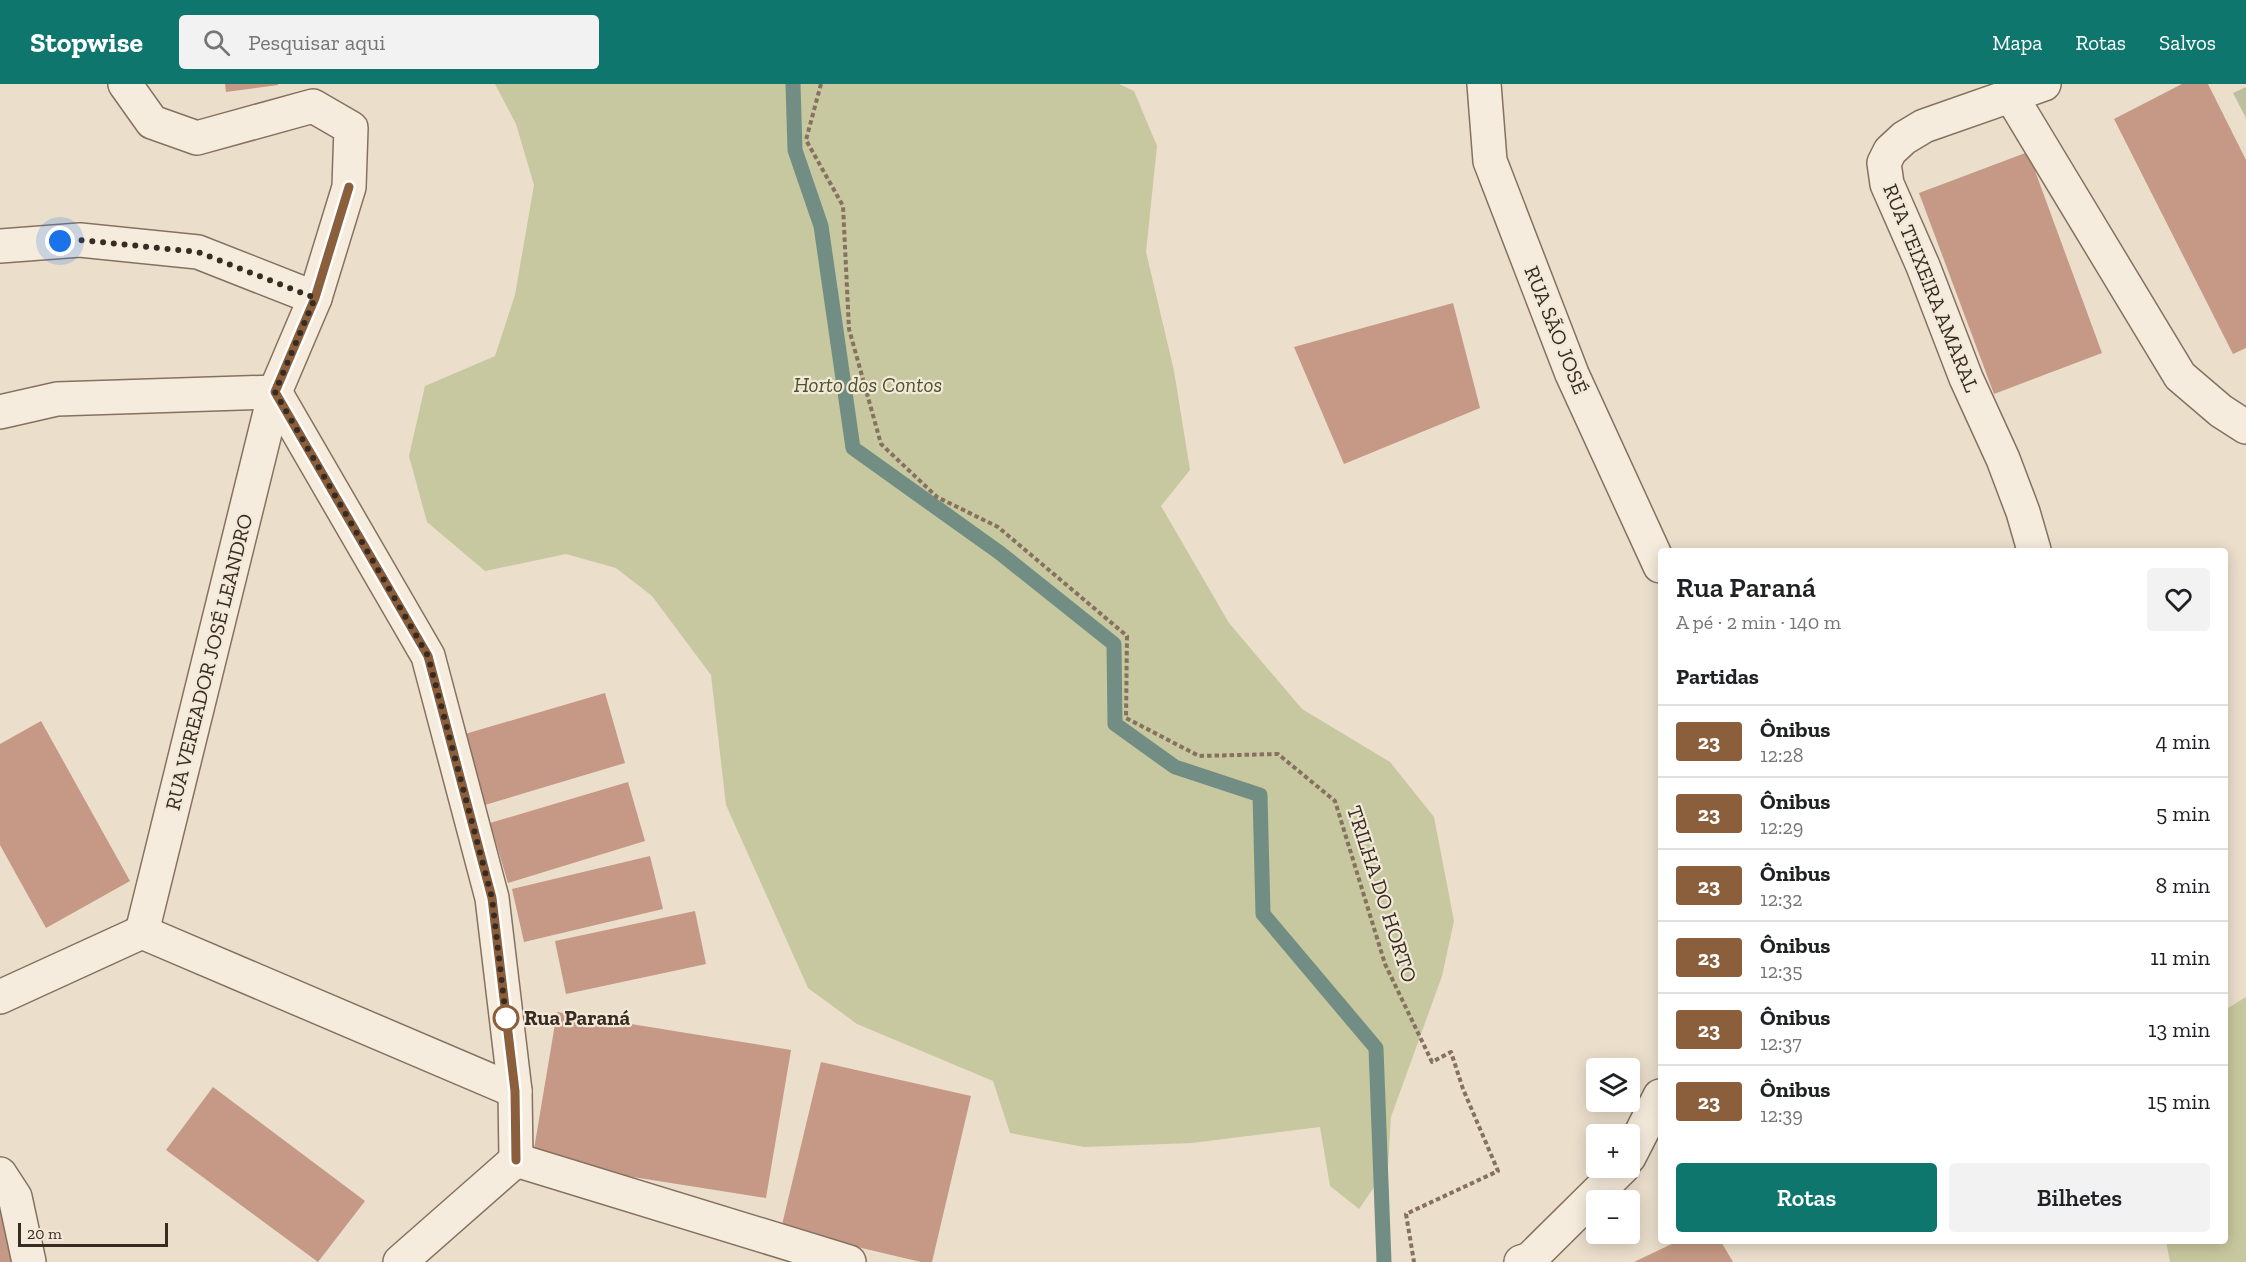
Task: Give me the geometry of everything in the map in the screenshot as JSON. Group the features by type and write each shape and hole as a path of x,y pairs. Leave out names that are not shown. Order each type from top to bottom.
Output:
{"street":[{"path":"125,84 152,122 196,138 313,106 351,128 349,187 315,298 275,392"},
{"name":"RUA SÃO JOSÉ","path":"1484,84 1490,161 1572,374 1658,562"},
{"name":"RUA TEIXEIRA AMARAL","path":"2033,548 2003,459 1966,378 1923,266 1887,184 1884,163 1890,151 1904,138 1924,126 2044,84"},
{"path":"2011,96 2180,376 2221,411 2246,427"},
{"path":"0,246 80,240 198,252 315,298"},
{"path":"0,412 57,399 275,392"},
{"path":"275,392 428,656 492,898 515,1091 516,1160 400,1262"},
{"name":"RUA VEREADOR JOSÉ LEANDRO","path":"142,932 275,392"},
{"path":"0,997 142,932 515,1091"},
{"path":"1640,1135 1658,1100"},
{"path":"516,1160 849,1262"},
{"path":"0,1174 15,1197 29,1262"},
{"path":"1525,1261 1612,1178"}],"path":[{"name":"TRILHA DO HORTO","path":"820,84 806,140 843,206 849,329 882,444 937,497 998,527 1126,636 1126,718 1200,756 1278,754 1335,801 1385,964 1432,1062 1451,1052 1462,1089 1498,1171 1406,1214 1414,1262"}],"green space":[{"name":"Horto dos Contos","path":"495,84 1119,84 1134,91 1157,146 1146,252 1174,371 1190,470 1161,506 1229,623 1302,709 1390,762 1434,817 1454,921 1442,976 1391,1117 1388,1167 1359,1209 1330,1186 1320,1127 1192,1143 1084,1147 1010,1133 993,1081 857,1024 808,988 726,805 711,675 652,596 616,568 566,554 485,571 427,522 409,456 425,386 495,356 515,295 534,185 516,124"},
{"path":"2246,87 2246,118 2233,93"},
{"path":"2246,997 2246,1262 2170,1262 2167,1244 2228,1244 2228,1008"}],"building":[{"path":"225,84 278,84 278,85 226,92"},
{"path":"2182,84 2208,84 2246,160 2246,348 2233,354 2114,119"},
{"path":"2028,152 2102,353 1994,394 1919,193"},
{"path":"1453,303 1480,408 1344,464 1294,347"},
{"path":"605,693 625,763 485,805 465,734"},
{"path":"41,721 130,881 46,928 0,845 0,744"},
{"path":"628,782 645,841 508,883 490,823"},
{"path":"650,856 663,909 524,942 512,889"},
{"path":"695,911 706,964 566,994 555,941"},
{"path":"557,1012 791,1050 766,1198 532,1161"},
{"path":"821,1062 971,1096 932,1262 921,1262 781,1229"},
{"path":"213,1087 365,1201 318,1262 166,1150"},
{"path":"0,1201 18,1262 0,1262"},
{"path":"1672,1244 1722,1244 1733,1262 1634,1262"}],"waterway":[{"path":"793,84 795,150 821,226 853,448 1000,553 1114,644 1115,724 1175,767 1260,795 1263,914 1376,1048 1384,1262"}],"bus line":[{"name":"23","path":"349,187 315,298 275,392 428,656 492,898 515,1091 516,1160"}],"place":[{"name":"Rua Paraná","path":"506,1018"}],"route":[{"path":"60,241 80,240 198,252 315,298 275,392 428,656 492,898 507,1026 506,1018"}]}
